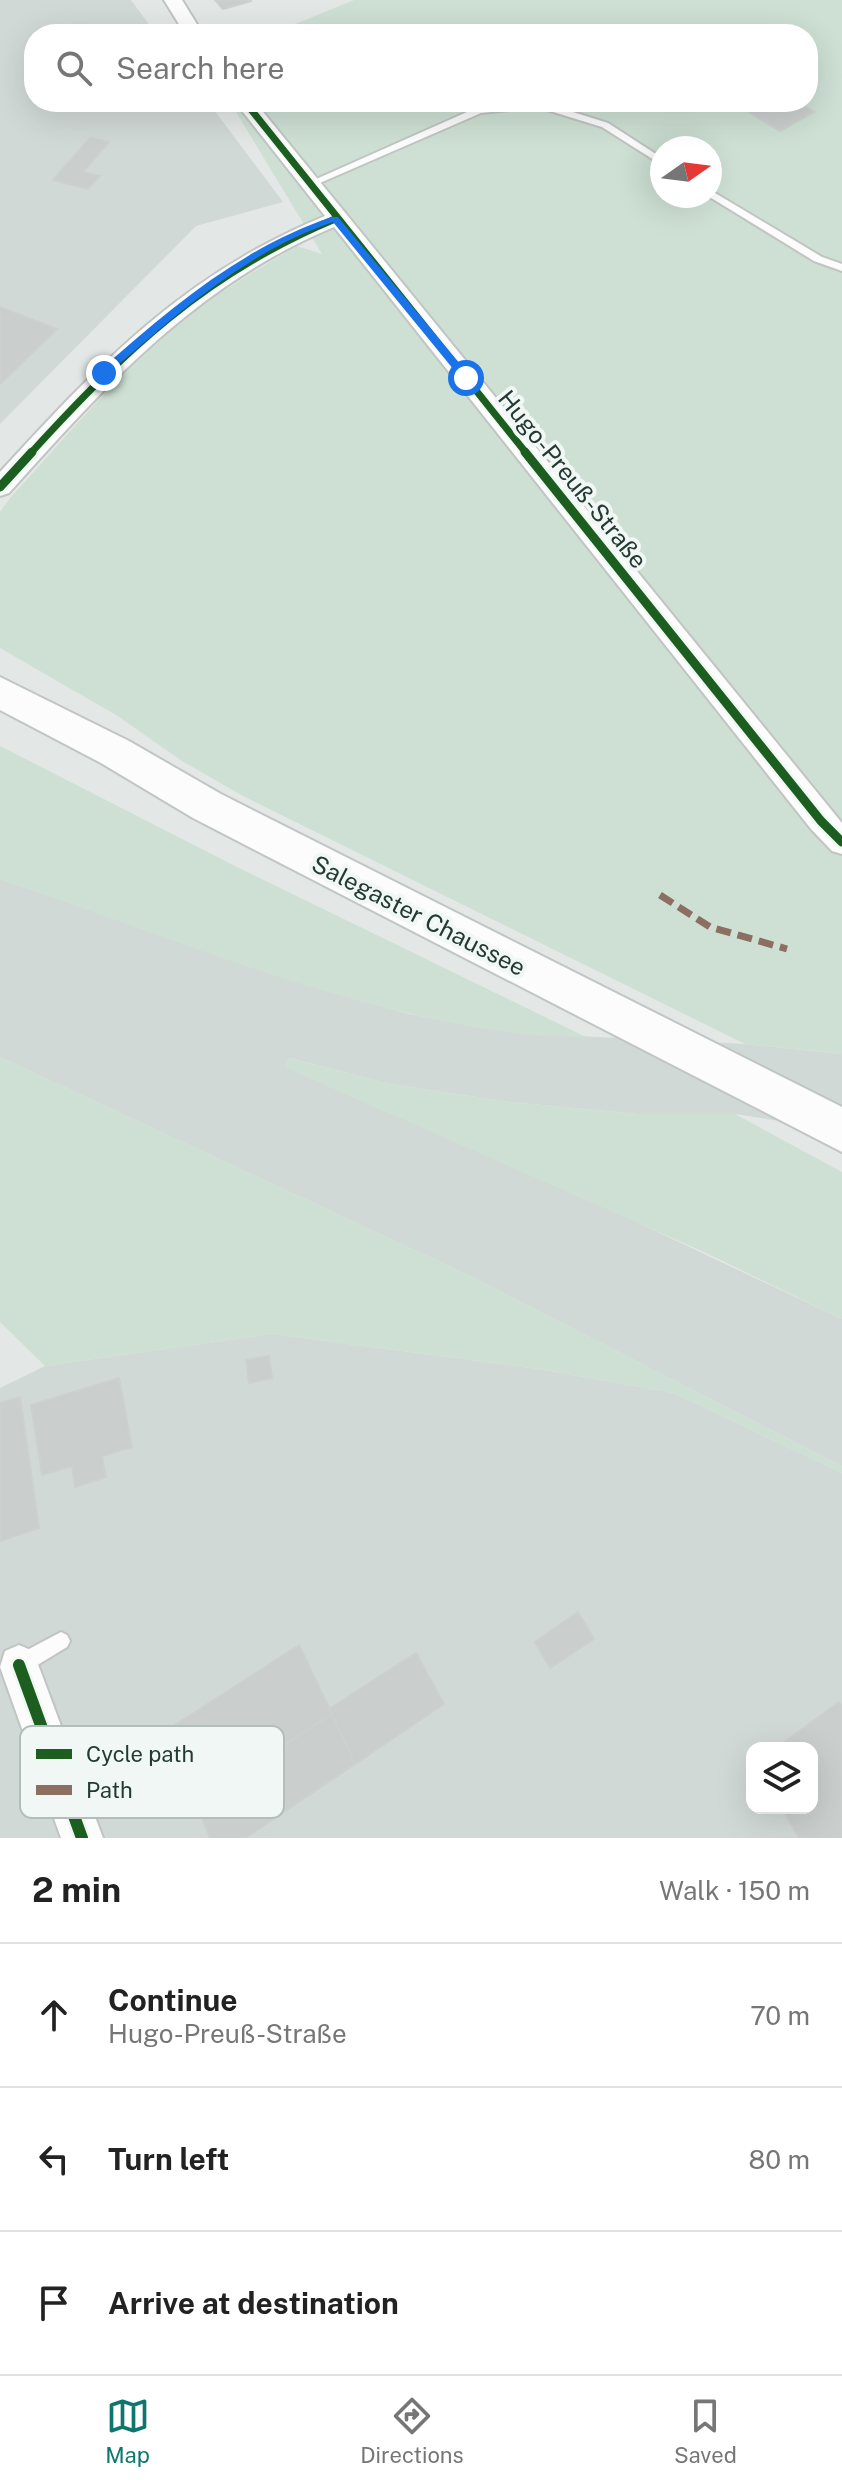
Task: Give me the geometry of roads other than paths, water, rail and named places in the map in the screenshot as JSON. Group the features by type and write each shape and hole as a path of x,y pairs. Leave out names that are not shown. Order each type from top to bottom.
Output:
{"main road":[{"name":"Salegaster Chaussee","path":"0,692 296,852 842,1130"}],"street":[{"path":"173,0 188,24"},
{"name":"Hugo-Preuß-Straße","path":"253,112 335,219 821,821 842,842"},
{"path":"0,487 104,373 170,314 258,252 295,232 335,219"},
{"path":"19,1665 41,1726"},
{"path":"75,1818 82,1838"}],"lane":[{"path":"310,184 474,112"},
{"path":"564,112 605,125 650,154"},
{"path":"722,200 818,259 842,268"},
{"path":"19,1665 61,1641"}]}
